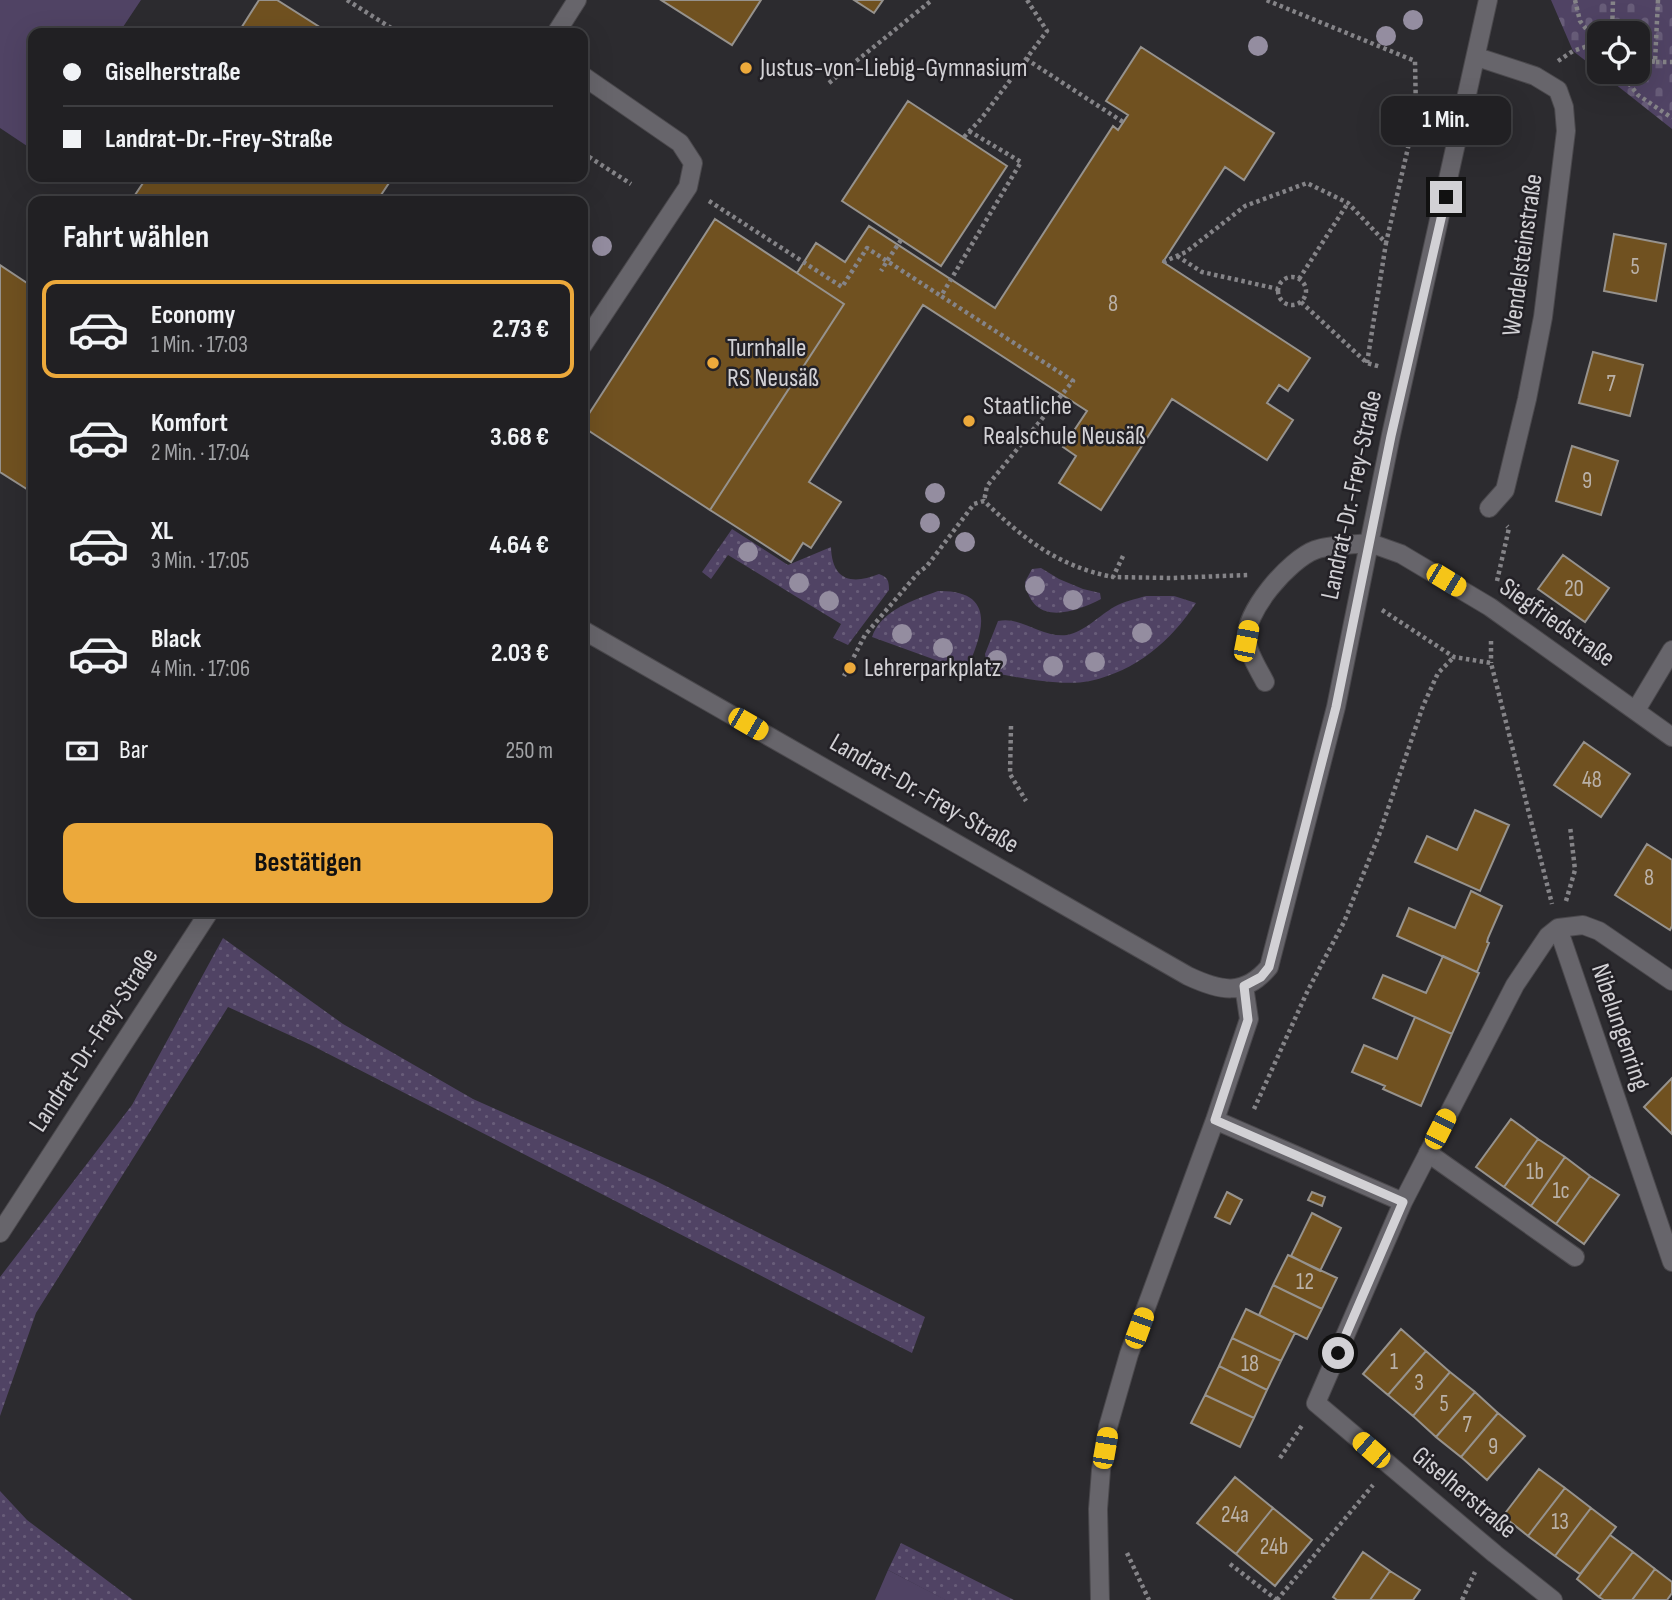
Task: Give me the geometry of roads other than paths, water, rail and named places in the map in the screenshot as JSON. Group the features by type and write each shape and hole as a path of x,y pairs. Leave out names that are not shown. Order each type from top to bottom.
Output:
{"street":[{"path":"559,28 577,0"},
{"name":"Landrat-Dr.-Frey-Straße","path":"588,633 1188,976 1217,988 1234,989 1261,977 1269,967 1332,721 1405,374 1489,0"},
{"name":"Wendelsteinstraße","path":"1477,57 1535,76 1558,90 1564,107 1566,131 1543,317 1527,399 1505,490 1489,508"},
{"path":"588,79 680,143 693,163 688,187 588,337"},
{"path":"1265,681 1246,641 1251,617 1283,573 1289,566 1316,549 1370,543"},
{"name":"Siegfriedstraße","path":"1370,543 1401,554 1490,607 1672,737"},
{"path":"1636,710 1672,650"},
{"name":"Landrat-Dr.-Frey-Straße","path":"0,1233 206,917"},
{"path":"1215,1120 1403,1202 1515,985 1538,948 1558,929 1583,925 1599,931 1672,981"},
{"name":"Nibelungenring","path":"1558,929 1672,1262"},
{"path":"1100,1600 1098,1509 1108,1427 1129,1354 1215,1120 1248,1020 1244,986"},
{"path":"1428,1153 1575,1257"},
{"name":"Giselherstraße","path":"1403,1202 1317,1403 1553,1600"}],"place":[{"name":"Justus-von-Liebig-Gymnasium","path":"746,68"},
{"name":"Turnhalle RS Neusäß","path":"713,363"},
{"name":"Staatliche Realschule Neusäß","path":"969,421"},
{"name":"Lehrerparkplatz","path":"850,668"}]}
